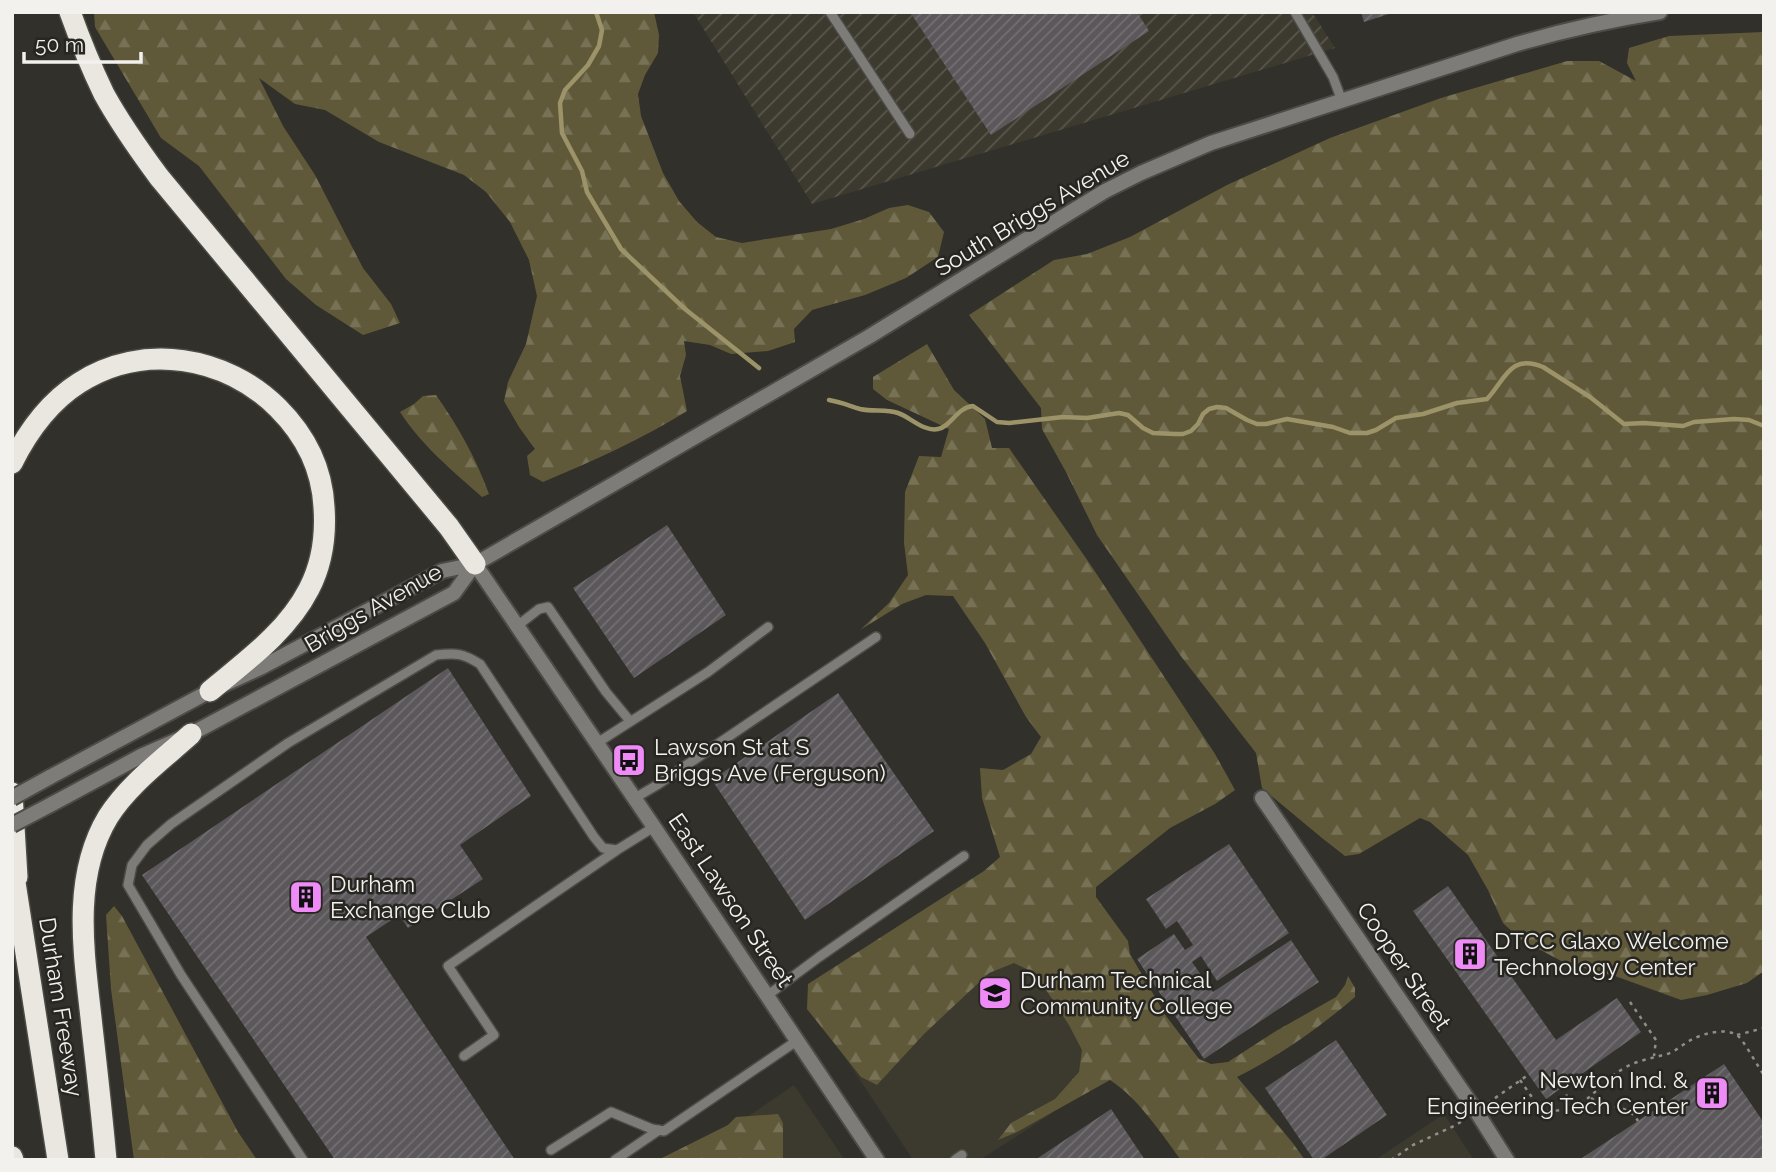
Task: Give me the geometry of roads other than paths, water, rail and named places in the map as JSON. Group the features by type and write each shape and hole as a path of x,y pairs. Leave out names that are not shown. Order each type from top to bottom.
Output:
{"highway":[{"path":"70,12 104,94 159,177 449,527 475,564"},
{"path":"12,463 32,427 61,396 99,372 140,360 183,360 222,370 258,390 287,417 309,448 321,482 324,536 316,571 300,605 288,621 211,691"},
{"path":"106,1160 84,947 84,907 90,864 101,830 118,802 191,734"},
{"path":"12,795 18,900"},
{"name":"Durham Freeway","path":"12,863 58,1160"}],"street":[{"name":"South Briggs Avenue","path":"475,564 870,336 1105,191 1142,173 1211,143 1606,16 1660,12"},
{"name":"East Lawson Street","path":"475,564 877,1160"},
{"name":"Briggs Avenue","path":"12,795 442,571 475,564"},
{"name":"Briggs Avenue","path":"12,825 141,756 191,734 454,593 475,564"},
{"name":"Cooper Street","path":"1262,798 1507,1160"}],"lane":[{"path":"830,12 910,134"},
{"path":"1295,12 1333,76 1342,101"},
{"path":"517,626 539,609 548,607 606,692 630,721"},
{"path":"597,743 708,672 768,627"},
{"path":"635,798 876,637"},
{"path":"303,1160 181,975 128,885 132,865 147,845 171,824 288,743 436,655 464,655 480,664 594,837 603,848 617,850"},
{"path":"464,1056 494,1035 448,966 654,827"},
{"path":"768,995 964,856"},
{"path":"551,1150 611,1112 652,1129 664,1130 798,1040"},
{"path":"615,1160 659,1130"}],"waterway":[{"path":"596,12 602,30 599,46 588,65 565,90 560,103 562,133 582,171 587,192 621,249 685,309 759,368"},
{"path":"829,400 860,409 898,413 933,429 943,427 962,410 973,406 997,422 1087,418 1119,413 1128,415 1153,433 1183,434 1191,431 1209,409 1217,407 1226,408 1257,424 1287,419 1333,427 1350,433 1367,433 1396,418 1423,414 1457,403 1487,399 1509,371 1523,363 1543,367 1590,397 1624,424 1683,426 1694,422 1734,419 1749,420 1764,426"}],"place":[{"name":"Lawson St at S Briggs Ave (Ferguson)","path":"629,760"},
{"name":"Durham Exchange Club","path":"306,897"},
{"name":"DTCC Glaxo Welcome Technology Center","path":"1470,954"},
{"name":"Durham Technical Community College","path":"995,993"},
{"name":"Newton Ind. & Engineering Tech Center","path":"1712,1093"}]}
